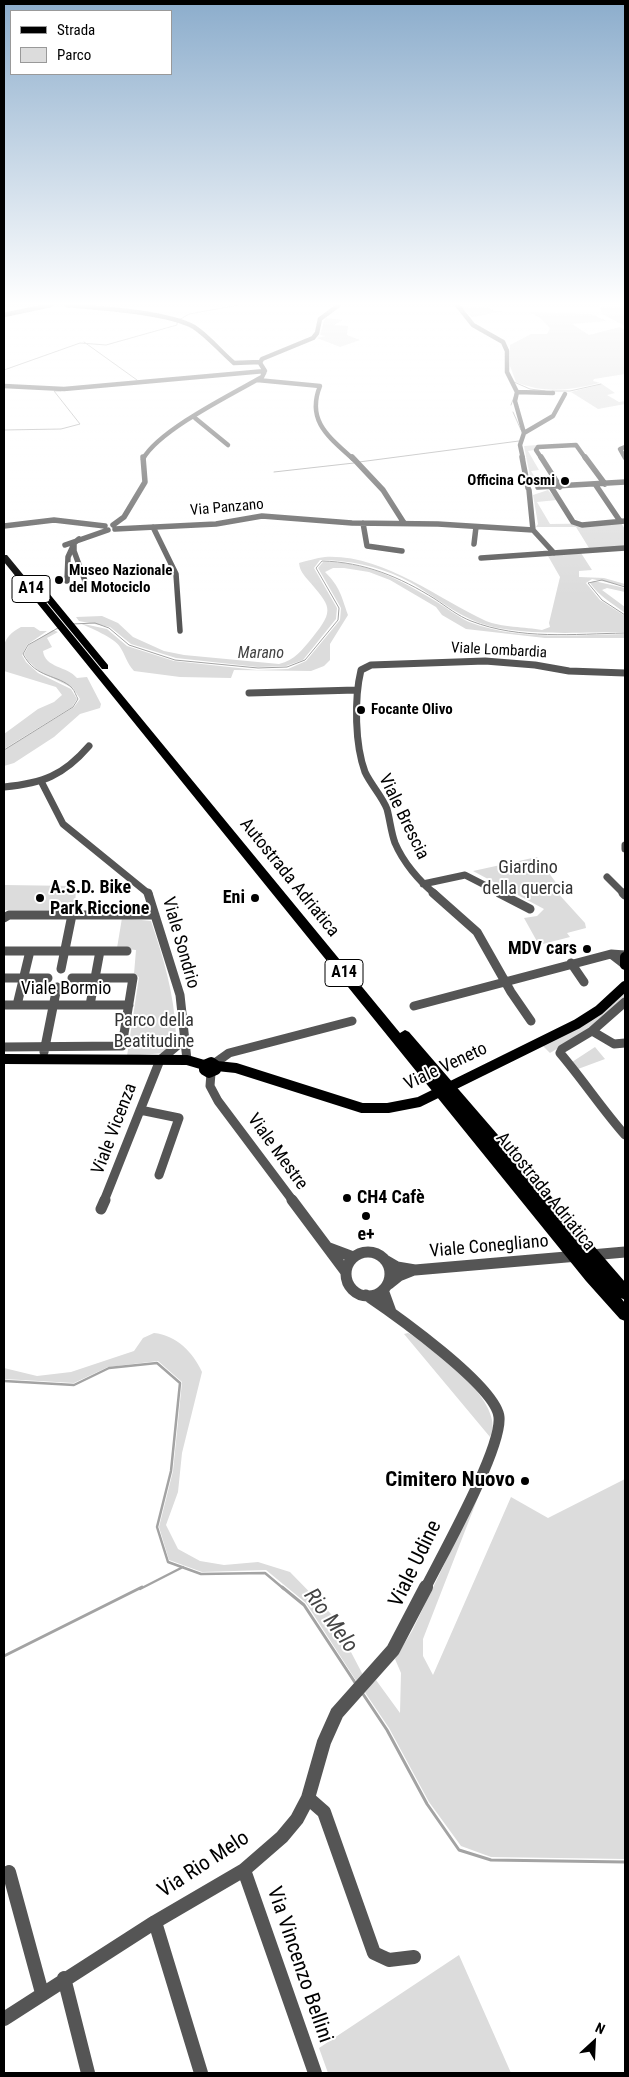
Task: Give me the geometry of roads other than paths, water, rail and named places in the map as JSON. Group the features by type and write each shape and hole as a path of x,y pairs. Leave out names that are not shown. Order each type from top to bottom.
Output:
{"highway":[{"name":"Autostrada Adriatica","path":"4,546 591,1276 625,1314"},
{"name":"Autostrada Adriatica","path":"4,556 66,625 144,717 386,1011 625,1293"}],"main road":[{"name":"Viale Veneto","path":"4,1059 187,1060 212,1066 236,1068 362,1108 388,1108 419,1102 497,1064 590,1016 625,986"}],"street":[{"path":"114,527 124,517 145,482 142,463 146,452 157,442 221,402"},
{"path":"315,402 314,407 319,423 326,434 358,463 390,498 404,523"},
{"path":"515,402 524,433 520,445 527,480 534,490 533,530 550,551 554,553"},
{"path":"524,433 553,416 560,402"},
{"path":"195,418 228,445"},
{"path":"564,445 573,447 600,484 624,520 577,524 572,521 536,449 564,445"},
{"path":"625,447 620,449 625,458"},
{"path":"534,490 625,482"},
{"name":"Via Panzano","path":"65,545 106,528 222,523 262,516 363,523 404,523 533,530"},
{"path":"4,526 54,519 81,521 106,528"},
{"path":"363,523 367,546 402,550"},
{"path":"474,544 476,526"},
{"path":"153,527 176,574 180,631"},
{"path":"67,580 68,557 76,541"},
{"path":"76,541 74,551 84,581"},
{"path":"481,558 625,548"},
{"name":"Viale Lombardia","path":"371,665 485,661 535,665 569,671 625,673"},
{"name":"Viale Brescia","path":"371,665 361,670 356,690 362,762 386,807 395,842 401,854 423,884 477,932 505,982 531,1021"},
{"path":"249,694 356,690"},
{"path":"4,787 42,782 66,771 89,746"},
{"name":"Viale Sondrio","path":"42,782 63,824 150,895 180,995 187,1060"},
{"path":"423,884 465,875 530,909"},
{"path":"607,877 625,895"},
{"path":"61,969 72,915"},
{"path":"4,917 155,915"},
{"path":"4,951 127,951"},
{"path":"17,1005 30,951"},
{"path":"90,1005 100,951"},
{"path":"414,1006 571,963 611,954 625,960"},
{"path":"571,963 584,982"},
{"path":"4,978 48,978"},
{"path":"4,1047 122,1046 133,978 72,978"},
{"path":"43,1059 58,987"},
{"path":"625,1002 592,1031 562,1049 561,1057 588,1085 603,1110 625,1135"},
{"name":"Viale Bormio","path":"4,1005 129,1005"},
{"path":"212,1066 230,1053 352,1021"},
{"path":"592,1031 614,1044 625,1043"},
{"path":"160,1060 185,1039"},
{"path":"230,1053 236,1068"},
{"name":"Viale Vicenza","path":"101,1209 160,1060"},
{"name":"Viale Mestre","path":"212,1066 210,1086 218,1101 345,1271 350,1287 366,1294 391,1312 478,1382 494,1402 499,1416 499,1429 493,1449"},
{"path":"140,1110 179,1118 159,1175"},
{"path":"327,1247 353,1257 370,1253 385,1260 391,1272 386,1287 391,1312"},
{"name":"Viale Conegliano","path":"385,1260 398,1267 414,1270 625,1252"},
{"path":"345,1271 353,1257"},
{"name":"Viale Conegliano","path":"386,1287 399,1276 414,1270"},
{"path":"366,1294 386,1287"},
{"name":"Viale Udine","path":"354,1691 371,1676 393,1650 404,1632 493,1449"},
{"name":"Via Rio Melo","path":"4,2019 64,1978 244,1870 282,1837 297,1819 308,1798 324,1742 337,1712 354,1691"},
{"path":"308,1798 324,1812 374,1953 390,1960 414,1957"},
{"name":"Via Vincenzo Bellini","path":"244,1870 315,2073"},
{"path":"9,1872 42,1992"},
{"path":"155,1922 202,2073"},
{"path":"64,1978 88,2073"}],"waterway":[{"path":"4,430 61,429 80,424 63,402"},
{"path":"513,412 521,430"},
{"path":"359,462 519,441"},
{"path":"274,472 354,463"},
{"name":"Marano","path":"72,624 95,623 109,628 129,645 175,660 258,668 287,667 305,660 338,620 339,608 316,568 322,561 352,564 381,572 422,591 466,619 490,627 528,633 567,635 625,633"},
{"name":"Marano","path":"625,587 602,580 588,583 602,600 625,615"},
{"name":"Marano","path":"4,750 73,707 78,699 72,688 34,668 23,654 28,645 58,628"},
{"name":"Rio Melo","path":"4,1381 74,1385 109,1368 157,1363 180,1383 171,1471 157,1527 168,1562 182,1567"},
{"path":"140,1589 182,1567"},
{"name":"Rio Melo","path":"182,1567 201,1574 265,1573 284,1589"},
{"path":"4,1656 142,1587"},
{"name":"Rio Melo","path":"282,1587 304,1605 356,1684"},
{"name":"Rio Melo","path":"363,1694 387,1730 427,1804 459,1850 491,1860 625,1862"}],"place":[{"name":"Officina Cosmi","path":"565,481"},
{"name":"Museo Nazionale del Motociclo","path":"59,580"},
{"name":"Focante Olivo","path":"361,710"},
{"name":"A.S.D. Bike Park Riccione","path":"40,898"},
{"name":"Eni","path":"255,898"},
{"name":"MDV cars","path":"587,949"},
{"name":"CH4 Cafè","path":"347,1198"},
{"name":"e+","path":"366,1216"},
{"name":"Cimitero Nuovo","path":"525,1481"}],"park label":[{"name":"Giardino della quercia","path":"528,878"},
{"name":"Parco della Beatitudine","path":"154,1031"}]}
